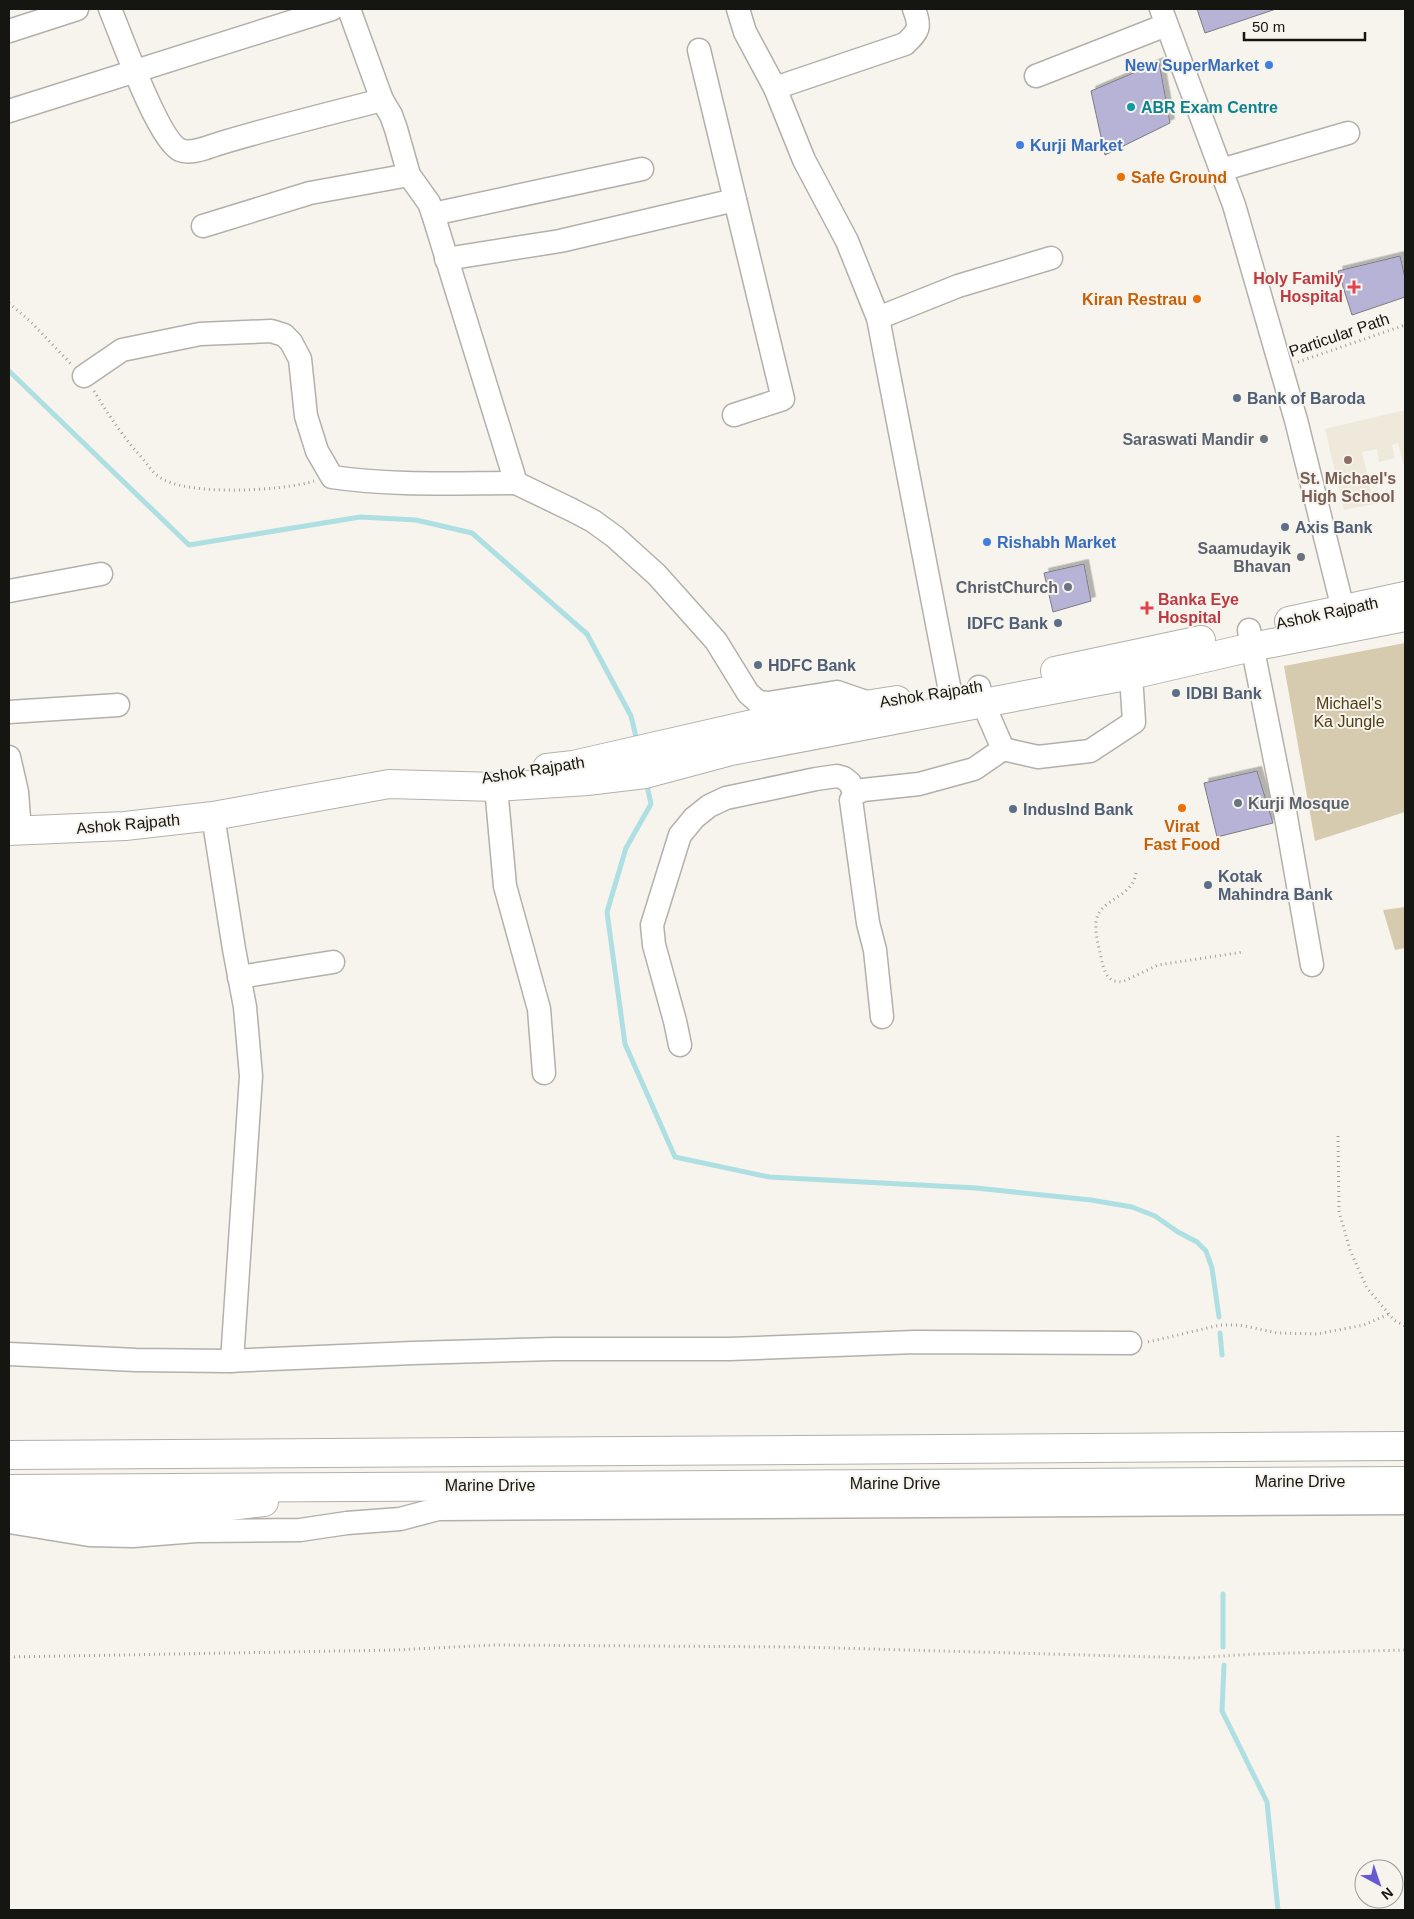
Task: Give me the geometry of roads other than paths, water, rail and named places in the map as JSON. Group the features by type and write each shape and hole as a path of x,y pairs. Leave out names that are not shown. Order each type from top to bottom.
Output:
{"main road":[{"name":"Ashok Rajpath","path":"1345,619 1405,596"},
{"name":"Ashok Rajpath","path":"729,740 770,720 872,704 981,695 1345,619 1405,616"},
{"name":"Ashok Rajpath","path":"1032,684 1131,675 1250,639"},
{"name":"Ashok Rajpath","path":"14,831 125,826 213,816 389,784 496,787 580,773 729,740 945,698"},
{"name":"Ashok Rajpath","path":"455,785 494,774 580,773"},
{"path":"9,1439 87,1455"},
{"name":"Marine Drive","path":"87,1455 1405,1446"},
{"path":"9,1455 87,1455"},
{"name":"Marine Drive","path":"372,1486 1405,1481"},
{"path":"9,1489 372,1486"},
{"path":"9,1506 60,1513 118,1515 190,1511 261,1503 372,1486"}],"street":[{"path":"9,31 77,9"},
{"path":"110,9 165,134 172,144 182,150 194,150 382,100"},
{"path":"9,111 332,9"},
{"path":"349,9 382,100 391,115 409,175 413,184 425,197 433,214 516,483"},
{"path":"738,9 745,32 775,88 804,160 847,241 878,318 946,676 945,698"},
{"path":"775,88 905,44 916,34 919,22 914,9"},
{"path":"1036,76 1164,17 1234,205 1299,429 1345,619"},
{"path":"699,50 783,399 734,415"},
{"path":"1221,170 1348,133"},
{"path":"433,214 642,170"},
{"path":"203,226 310,193 409,175"},
{"path":"446,259 560,241 736,200"},
{"path":"878,318 958,286 1051,258"},
{"path":"84,376 122,350 200,334 271,331 284,335 291,342 300,359 306,416 316,451 332,477 401,482 516,483 593,521 615,537 657,574 716,641 748,693 758,702 768,703 837,692 872,704"},
{"path":"9,591 101,574"},
{"path":"1250,639 1283,800 1312,965"},
{"path":"882,1017 875,950 868,923 851,800 855,794 863,790 919,784 974,769 1003,749 1038,757 1090,751 1134,722 1131,675"},
{"path":"981,695 1003,749"},
{"path":"9,712 118,705"},
{"path":"9,757 17,792 14,831"},
{"path":"680,1045 654,945 652,924 680,835 694,818 709,806 726,798 837,776 844,778 850,783 855,794"},
{"path":"496,787 506,886 539,1009 544,1073"},
{"path":"213,816 245,1007 251,1076 232,1361"},
{"path":"239,977 333,962"},
{"path":"9,1354 136,1360 232,1361 554,1348 729,1348 914,1342 1130,1343"},
{"path":"9,1522 89,1536 134,1536 196,1531 300,1530 347,1523 400,1519 438,1509 1405,1503"}],"waterway":[{"path":"9,371 189,545 360,517 416,520 472,533 587,634 631,716 637,741"},
{"path":"646,781 651,804 626,848 607,912 625,1044 675,1157 769,1177 976,1188 1091,1200 1132,1207 1155,1216 1197,1242 1206,1251 1212,1268 1219,1317"},
{"path":"1220,1333 1222,1355"},
{"path":"1223,1594 1223,1647"},
{"path":"1224,1665 1222,1711 1267,1802 1278,1910"}],"place":[{"name":"New SuperMarket","path":"1269,65"},
{"name":"ABR Exam Centre","path":"1131,107"},
{"name":"Kurji Market","path":"1020,145"},
{"name":"Safe Ground","path":"1121,177"},
{"name":"Holy Family Hospital","path":"1354,287"},
{"name":"Kiran Restrau","path":"1197,299"},
{"name":"Bank of Baroda","path":"1237,398"},
{"name":"Saraswati Mandir","path":"1264,439"},
{"name":"St. Michael's High School","path":"1348,460"},
{"name":"Axis Bank","path":"1285,527"},
{"name":"Rishabh Market","path":"987,542"},
{"name":"Saamudayik Bhavan","path":"1301,557"},
{"name":"ChristChurch","path":"1068,587"},
{"name":"Banka Eye Hospital","path":"1147,608"},
{"name":"IDFC Bank","path":"1058,623"},
{"name":"HDFC Bank","path":"758,665"},
{"name":"IDBI Bank","path":"1176,693"},
{"name":"Kurji Mosque","path":"1238,803"},
{"name":"Virat Fast Food","path":"1182,808"},
{"name":"IndusInd Bank","path":"1013,809"},
{"name":"Kotak Mahindra Bank","path":"1208,885"}],"park label":[{"name":"Michael's Ka Jungle","path":"1349,712"}]}
